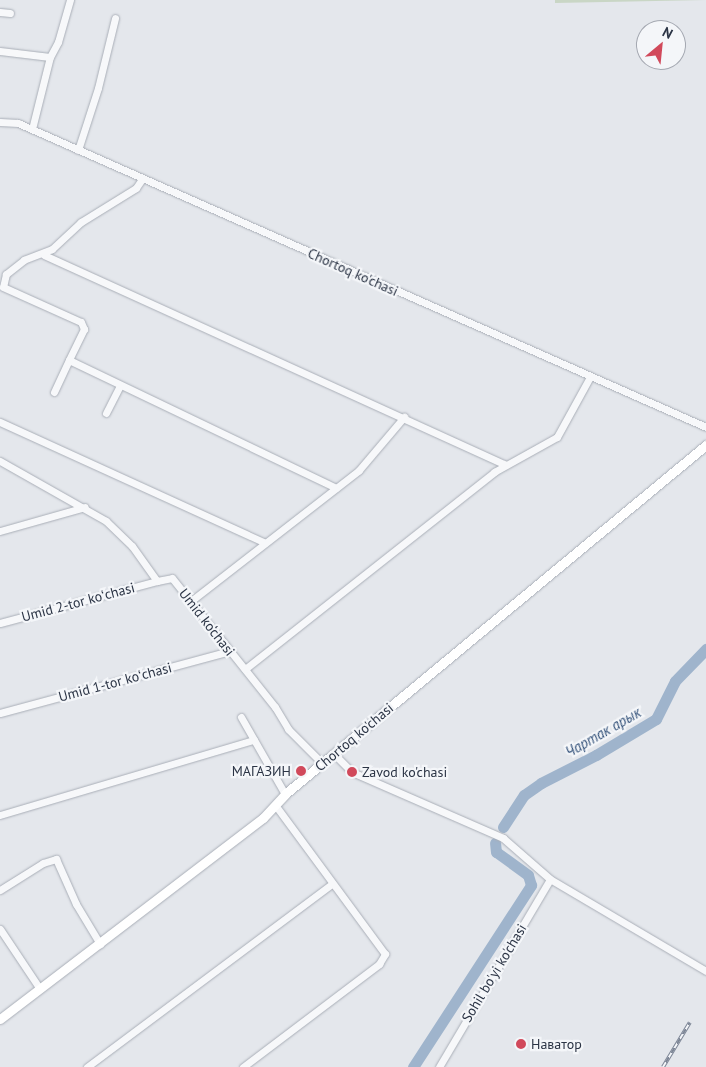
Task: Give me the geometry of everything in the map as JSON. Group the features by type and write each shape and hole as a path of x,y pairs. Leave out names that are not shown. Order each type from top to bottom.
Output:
{"street":[{"path":"32,129 50,57 56,48 70,0"},
{"path":"0,12 10,13"},
{"path":"78,150 98,88 115,18"},
{"path":"0,51 50,57"},
{"name":"Chortoq ko'chasi","path":"0,122 12,120 706,427"},
{"path":"44,255 81,222 136,188 142,179"},
{"path":"54,392 84,329 82,322 5,289 1,281 30,256 44,255 506,465"},
{"path":"69,360 336,488"},
{"path":"245,669 506,465 557,438 590,377"},
{"path":"106,413 120,385"},
{"path":"191,601 336,488 383,446 404,418"},
{"path":"0,422 265,543"},
{"name":"Chortoq ko'chasi","path":"0,1019 100,944 276,806 285,794 705,446"},
{"path":"0,461 85,507 132,546 157,580"},
{"path":"0,531 85,507"},
{"name":"Umid ko‘chasi","path":"157,580 172,578 245,669 288,728 322,763"},
{"name":"Umid 2-tor koʻchasi","path":"0,623 157,580"},
{"name":"Umid 1-tor koʻchasi","path":"0,713 230,652"},
{"path":"241,717 285,794"},
{"path":"0,815 254,740"},
{"path":"334,754 352,772 503,838 550,879 706,971"},
{"path":"243,1067 383,960 382,949 276,806"},
{"path":"0,890 43,863 56,859 76,904 100,944"},
{"name":"Sohil bo'yi ko'chasi","path":"439,1067 550,879"},
{"path":"87,1067 332,884"},
{"path":"0,929 40,989"}],"green space":[{"path":"555,0 706,0 555,3"}],"waterway":[{"name":"Чартак арык","path":"503,827 524,795 541,783 596,755 656,719 675,681 706,649"},
{"name":"Чартак арык","path":"413,1067 531,885 528,875 496,852 495,843"}],"railway":[{"path":"663,1067 690,1022"}],"place":[{"name":"МАГАЗИН","path":"301,771"},
{"name":"Zavod ko'chasi","path":"352,772"},
{"name":"Наватор","path":"521,1044"}]}
